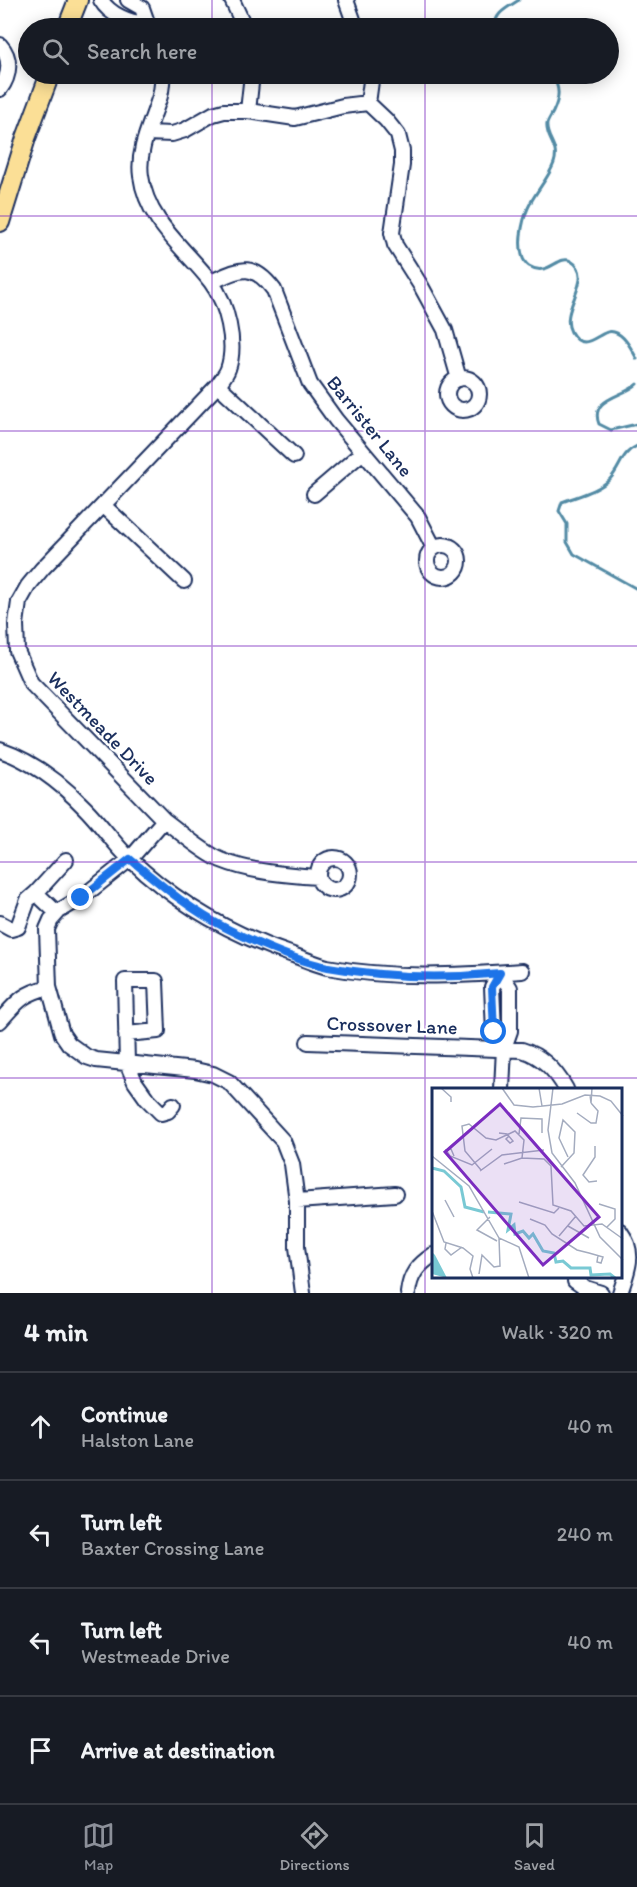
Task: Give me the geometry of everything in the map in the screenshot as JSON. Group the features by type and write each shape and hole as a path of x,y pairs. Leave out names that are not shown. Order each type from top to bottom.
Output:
{"main road":[{"path":"71,18 78,0"},
{"path":"0,222 26,138 46,84"}],"street":[{"path":"101,0 105,8 124,18"},
{"path":"128,0 142,8 145,18"},
{"path":"232,0 240,18"},
{"path":"346,0 352,18"},
{"path":"0,45 8,60 8,72 5,83 0,89"},
{"name":"Westmeade Drive","path":"162,84 141,153 140,175 147,200 160,223 212,282 222,302 232,335 228,370 218,385 28,586 19,602 17,613 17,651 31,683 164,820 210,854 222,860 275,874 318,877"},
{"path":"248,111 251,84"},
{"path":"368,103 371,84"},
{"path":"147,133 172,134 224,111 248,111 268,116 295,118 343,106 368,103"},
{"path":"368,103 398,135 402,151 392,233 394,245 421,286 445,330 459,379"},
{"name":"Barrister Lane","path":"212,282 235,271 248,269 259,273 267,280 274,290 310,384 336,420 418,517 434,548"},
{"path":"218,385 294,456"},
{"path":"314,494 363,452"},
{"path":"104,506 184,581"},
{"path":"0,750 18,756 55,780 85,807 130,859 180,900 225,927 277,950 326,967 385,974 455,976 522,971"},
{"path":"164,820 130,859 81,898 57,913 47,929 49,987 62,1034 69,1044 87,1057 96,1060 195,1070 213,1074 229,1082 283,1141 292,1164 297,1202 297,1247 303,1293"},
{"path":"0,924 11,929 18,927 28,900 66,860"},
{"path":"36,893 57,913"},
{"path":"500,973 492,987 494,1032 504,1048 502,1088"},
{"path":"0,1021 22,996 49,987"},
{"path":"126,1034 127,1063 141,1090 161,1113 168,1111 173,1105"},
{"name":"Crossover Lane","path":"308,1042 504,1048 533,1053 561,1079 566,1088"},
{"path":"297,1202 395,1194"},
{"path":"620,1293 631,1261 627,1239 622,1232"},
{"path":"408,1293 410,1280 415,1270 432,1256"},
{"path":"575,1278 575,1281 585,1288 601,1293"}],"waterway":[{"path":"497,18 506,8 519,0"},
{"path":"557,84 558,97 547,122 548,134 555,152 554,163 526,214 521,235 522,257 528,265 536,269 547,268 566,260 571,261 578,268 580,276 569,313 568,323 571,332 576,339 582,342 593,340 604,333 614,332 625,339 637,359"},
{"path":"637,384 603,403 597,415 599,424 611,430 637,424"},
{"path":"637,446 624,456 610,479 594,490 562,502 559,511 567,524 567,542 574,554 637,589"}],"route":[{"path":"81,898 130,859 180,900 225,927 277,950 326,967 385,974 455,976 500,973 492,987 494,1032"}]}
